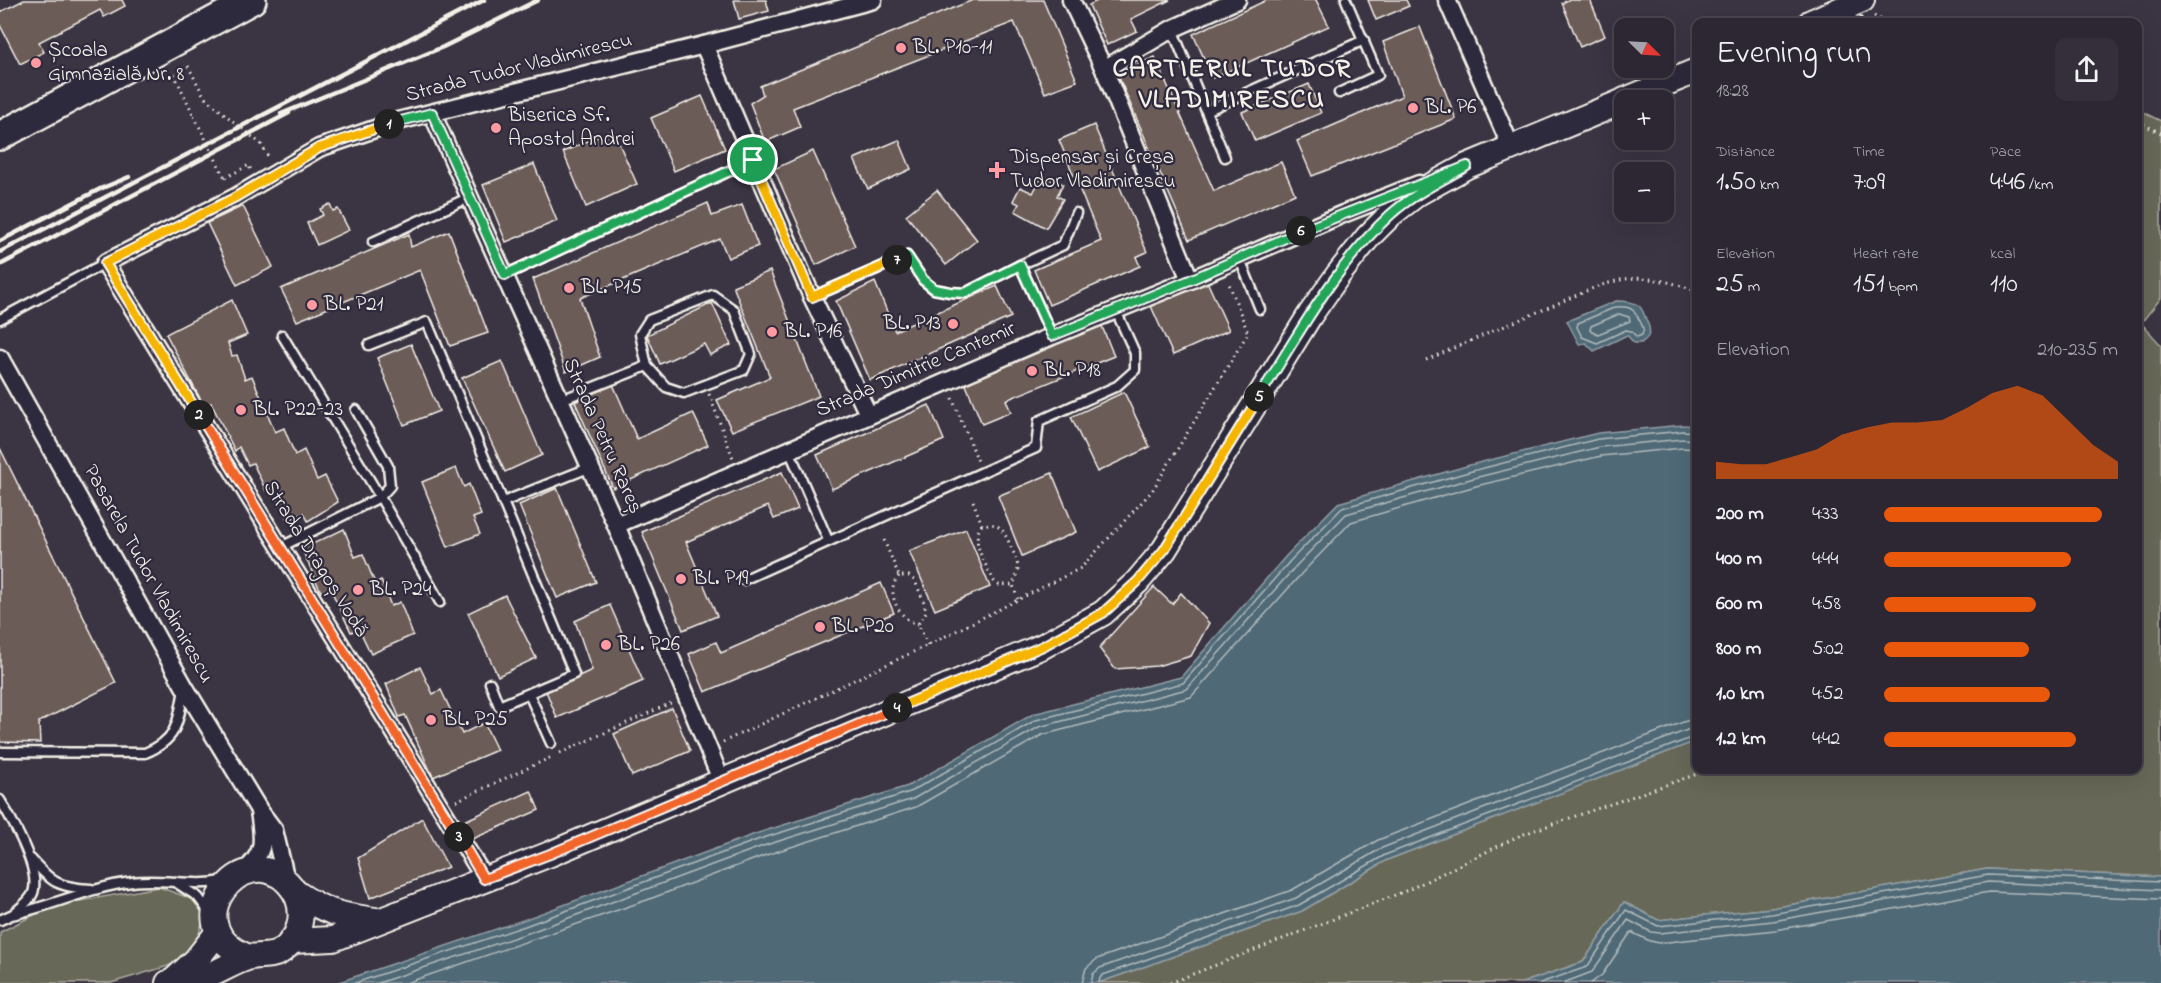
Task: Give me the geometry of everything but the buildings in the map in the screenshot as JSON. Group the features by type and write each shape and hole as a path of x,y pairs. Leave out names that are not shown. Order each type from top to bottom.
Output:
{"main road":[{"path":"0,136 252,0"}],"street":[{"name":"Strada Tudor Vladimirescu","path":"105,263 234,198 319,148 398,121 704,45 873,0"},
{"path":"1071,0 1104,69 1190,280"},
{"path":"1104,69 1172,29 1237,0"},
{"path":"1447,0 1511,147"},
{"path":"1820,18 1834,12 1859,16"},
{"path":"704,45 812,297 868,414"},
{"path":"1651,90 1692,73"},
{"path":"291,941 333,939 484,879 722,782 1043,646 1103,613 1137,582 1164,550 1310,315 1368,237 1391,214 1418,193 1467,166 1614,105"},
{"name":"Strada Petru Rareș","path":"432,113 591,467 722,782"},
{"name":"Strada Dimitrie Cantemir","path":"616,525 868,414 1190,280 1239,257 1467,166"},
{"name":"Strada Dragoș Vodă","path":"105,263 484,879"},
{"name":"Pasarela Tudor Vladimirescu","path":"0,358 144,611 184,686 259,810 274,830 291,886"},
{"name":"Pasarela Tudor Vladimirescu","path":"237,877 257,860 262,847 259,810"},
{"path":"170,982 196,960 209,940 216,925 215,905 221,892 237,877 258,870 273,873 316,906 339,915 378,920"},
{"path":"170,982 203,977 249,957 263,957 277,953 297,934 301,921 301,906 291,886"},
{"path":"216,925 231,948 249,957"}],"lane":[{"path":"1339,93 1378,75 1346,0"},
{"path":"1172,29 1225,157"},
{"path":"1206,111 1364,40"},
{"path":"505,275 753,160"},
{"path":"373,242 470,197"},
{"path":"812,297 907,256 923,280 934,289 965,293 1063,245 1076,213"},
{"path":"1239,257 1260,309"},
{"name":"Strada Tudor Vladimirescu","path":"0,319 105,263"},
{"path":"1020,265 1052,336"},
{"path":"713,295 734,310 751,354 744,370 684,393 666,387 647,366 640,334 649,320 713,295"},
{"path":"742,580 1036,448 1039,420 1117,386 1135,370 1136,354 1116,311"},
{"path":"369,345 427,321 574,674 499,706 490,683"},
{"path":"282,335 380,496 440,602"},
{"path":"561,400 647,366"},
{"path":"281,547 380,496 390,486 388,466 356,410"},
{"path":"789,450 828,540"},
{"path":"503,502 591,467"},
{"path":"0,752 145,753 165,743 172,736 177,726 184,686"},
{"path":"529,694 551,743"},
{"path":"0,800 28,856 33,875 34,890 30,899 11,915"},
{"path":"28,856 45,875 56,883 75,888 98,889"},
{"path":"0,920 98,889 153,879 207,884 237,877"},
{"path":"175,881 198,897 216,925"}],"path":[{"path":"188,66 205,98 261,144 271,160"},
{"path":"174,74 225,178"},
{"path":"2142,124 2161,133"},
{"path":"708,749 928,645 1081,568 1152,491 1248,333 1221,265"},
{"path":"1426,360 1598,286 1627,279 1647,279 1682,285 1692,289"},
{"path":"946,382 983,471"},
{"path":"705,386 738,471"},
{"path":"972,501 982,525"},
{"path":"1012,585 999,585 993,581 976,538 977,531 982,525 991,524 1000,528 1007,538 1018,565 1017,575 1012,585 1018,600"},
{"path":"884,540 899,576"},
{"path":"899,576 909,576 915,581 924,602 926,612 918,624 903,617 892,592 893,582 899,576"},
{"path":"918,624 928,645"},
{"path":"441,808 687,696"},
{"path":"1170,983 1407,890 1521,835 1697,774"}],"green space":[{"path":"2142,112 2161,121 2161,298 2142,322"},
{"path":"2142,324 2161,345 2161,877 1987,869 1772,908 1658,920 1624,902 1583,962 1522,983 1098,983 1302,911 1387,860 1692,743 1692,774 2142,774"},
{"path":"159,887 192,899 201,908 203,919 197,941 180,960 168,966 111,983 0,983 0,932 38,913 63,904"}],"water":[{"path":"1616,301 1631,302 1640,307 1649,326 1647,338 1641,343 1634,343 1627,335 1594,351 1586,343 1579,344 1567,321"},
{"path":"1692,426 1692,743 1387,860 1302,911 1098,983 336,983 523,920 758,833 908,786 1033,714 1181,677 1286,556 1338,503 1470,465 1598,433"},
{"path":"1987,869 2161,877 2161,983 1522,983 1583,962 1624,902 1658,920 1772,908"}],"railway":[{"path":"0,252 484,0"},
{"path":"281,114 443,47 538,0"},
{"path":"0,265 289,113"},
{"path":"0,241 100,189 129,177"}],"place":[{"name":"BL. P10-11","path":"901,48"},
{"name":"Școala Gimnazială Nr. 8","path":"36,63"},
{"name":"BL. P6","path":"1413,108"},
{"name":"Biserica Sf. Apostol Andrei","path":"496,128"},
{"name":"Dispensar și Creșa Tudor Vladimirescu","path":"997,170"},
{"name":"BL. P15","path":"569,288"},
{"name":"BL. P21","path":"312,305"},
{"name":"BL. P13","path":"953,324"},
{"name":"BL. P16","path":"772,332"},
{"name":"BL. P18","path":"1032,371"},
{"name":"BL. P22-23","path":"241,410"},
{"name":"BL. P19","path":"681,579"},
{"name":"BL. P24","path":"358,590"},
{"name":"BL. P20","path":"820,627"},
{"name":"BL. P26","path":"606,645"},
{"name":"BL. P25","path":"431,720"}],"district":[{"name":"CARTIERUL TUDOR VLADIMIRESCU","path":"1232,84"}],"route":[{"path":"432,113 505,275 753,160 812,297 907,256 923,280 934,289 950,292 965,293 1020,265 1052,336 1343,214 1467,166 1418,193 1391,214 1368,237 1310,315 1164,550 1137,582 1103,613 1043,646 550,854 484,879 105,263 234,198 319,148 398,121 432,113"}]}
